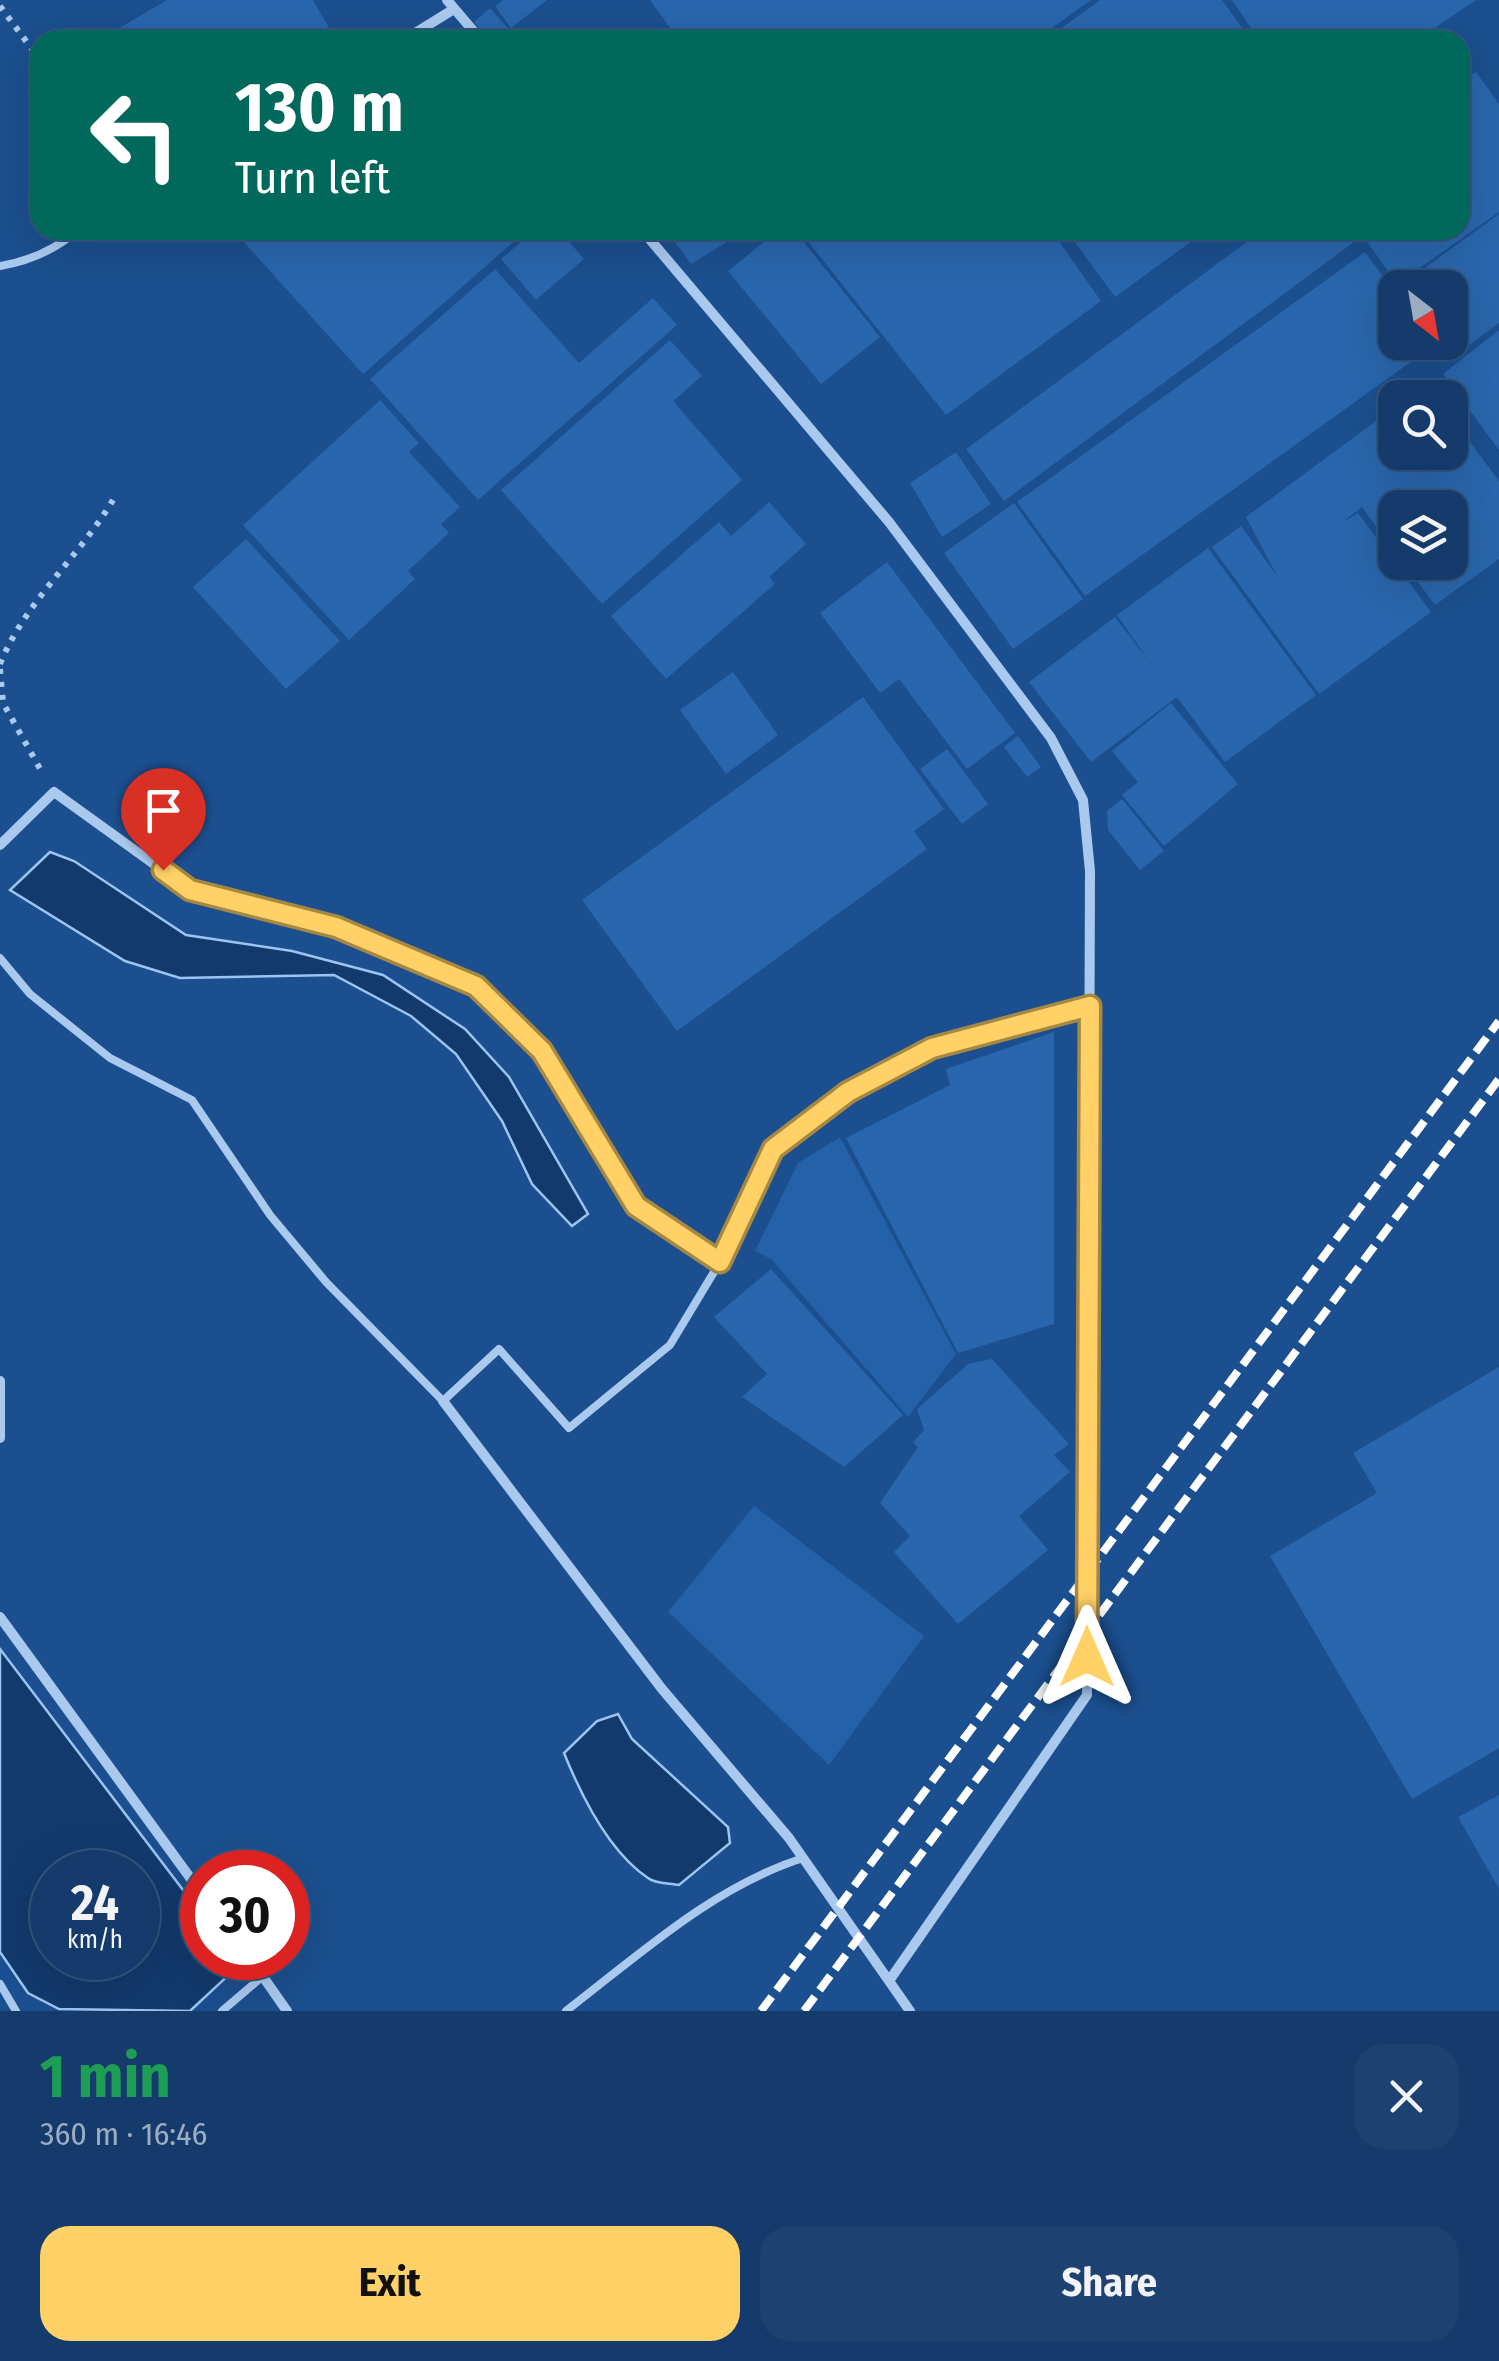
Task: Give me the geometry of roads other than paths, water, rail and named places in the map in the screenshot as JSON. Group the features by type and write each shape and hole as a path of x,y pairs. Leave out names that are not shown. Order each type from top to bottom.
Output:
{"street":[{"path":"417,30 451,4 473,30"},
{"path":"650,240 889,522 1051,738 1083,800 1090,871 1087,1695 889,1980"},
{"path":"0,845 54,792 190,890 336,927 476,986 542,1051 636,1206 720,1262 773,1149 848,1092 932,1048 1090,1006"},
{"path":"0,1381 0,1438"},
{"path":"443,1401 662,1688 803,1858 910,2011"},
{"path":"0,1617 180,1864"},
{"path":"267,1980 287,2011"}],"lane":[{"path":"0,266 21,262 66,240"},
{"path":"0,958 30,994 110,1058 192,1100 270,1215 326,1282 443,1401 498,1348 568,1428 670,1345 720,1262"},
{"path":"566,2011 690,1916 763,1871 803,1858"},
{"path":"222,2011 259,1980"},
{"path":"0,1984 16,2011"}],"railway":[{"path":"761,2011 1499,1021"},
{"path":"804,2011 1499,1079"}]}
